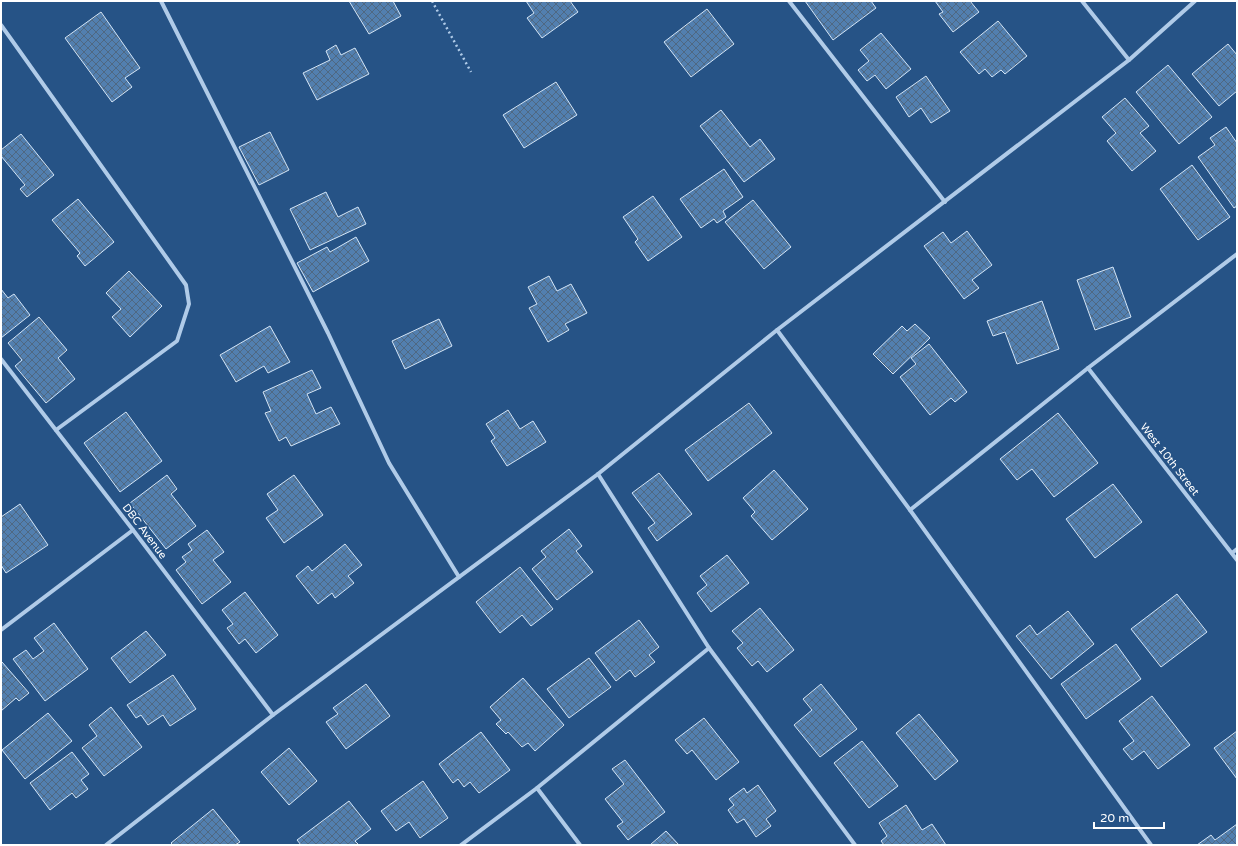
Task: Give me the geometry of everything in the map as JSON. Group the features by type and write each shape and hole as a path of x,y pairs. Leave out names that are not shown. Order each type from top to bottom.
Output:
{"street":[{"path":"161,1 328,333 390,463 459,577"},
{"path":"789,1 945,202"},
{"path":"1082,1 1130,60"},
{"path":"106,845 274,715 598,474 777,330 1130,60 1196,1"},
{"path":"1,25 186,285 189,304 177,341 56,430"},
{"path":"910,510 1088,368 1237,254"},
{"path":"777,330 910,510 1151,845"},
{"name":"DBC Avenue","path":"1,359 274,715"},
{"name":"West 10th Street","path":"1088,368 1237,560"},
{"path":"598,474 709,648 855,845"},
{"path":"1,630 133,530"},
{"path":"1232,553 1237,549"},
{"path":"461,845 537,788 709,648"},
{"path":"537,788 580,845"}],"path":[{"path":"432,1 471,72"}],"building":[{"path":"349,1 393,1 401,16 369,34"},
{"path":"526,1 570,1 578,12 542,38 527,18 534,13"},
{"path":"805,1 871,1 876,8 833,40"},
{"path":"935,1 970,1 979,12 953,32 939,14 943,12"},
{"path":"707,9 734,44 691,77 664,42"},
{"path":"101,12 140,68 125,78 132,87 112,102 65,38"},
{"path":"998,21 1027,56 1005,74 1001,70 992,77 985,69 979,74 960,52"},
{"path":"881,33 911,69 886,89 875,75 867,81 858,70 869,61 860,50"},
{"path":"1228,44 1237,55 1237,91 1219,106 1192,74"},
{"path":"336,45 341,55 355,48 369,74 317,100 303,73 330,60 326,51"},
{"path":"1168,65 1212,117 1179,144 1136,92"},
{"path":"926,76 950,111 931,123 921,108 909,117 896,97"},
{"path":"556,82 577,115 524,148 503,115"},
{"path":"1125,98 1149,126 1140,133 1156,151 1132,171 1107,141 1116,133 1102,117"},
{"path":"721,110 750,147 760,139 775,159 744,182 700,126"},
{"path":"1226,127 1237,143 1237,206 1234,208 1198,157 1215,145 1210,138"},
{"path":"270,132 289,170 259,185 239,147"},
{"path":"21,134 54,175 27,197 20,189 25,185 1,156 1,150"},
{"path":"1192,165 1230,217 1198,240 1160,189"},
{"path":"724,169 743,197 723,211 726,217 717,223 714,219 701,228 680,199"},
{"path":"326,192 338,217 358,207 366,224 310,250 290,209"},
{"path":"653,196 682,237 648,261 635,242 638,239 623,217"},
{"path":"78,199 114,242 85,266 77,256 80,253 52,220"},
{"path":"753,200 791,247 764,269 725,222"},
{"path":"967,231 992,265 972,280 979,288 964,299 924,246 943,232 951,243"},
{"path":"356,237 369,261 313,292 297,263 327,247 330,252"},
{"path":"1113,267 1131,317 1095,330 1077,280"},
{"path":"129,271 162,306 130,337 112,317 121,309 106,293"},
{"path":"549,276 557,291 571,284 587,313 565,324 569,330 548,342 529,308 537,304 528,287"},
{"path":"1,289 8,298 14,294 30,315 1,338"},
{"path":"1042,301 1059,349 1017,364 1005,332 993,336 987,321"},
{"path":"39,317 67,350 58,358 75,379 46,403 15,366 22,360 8,343"},
{"path":"439,319 452,346 405,369 392,341"},
{"path":"915,324 930,338 893,374 873,354 902,326 907,331"},
{"path":"270,326 290,362 268,373 264,366 236,382 220,355"},
{"path":"929,344 967,392 955,402 951,398 930,415 900,377 916,364 911,358"},
{"path":"312,370 321,388 307,394 316,414 331,407 340,424 291,446 286,437 279,441 265,413 271,411 263,392"},
{"path":"749,403 772,433 708,481 685,450"},
{"path":"508,410 520,429 533,421 546,442 507,466 491,441 495,438 486,424"},
{"path":"126,412 162,461 120,492 84,443"},
{"path":"1058,413 1098,463 1054,497 1032,469 1017,480 1000,459"},
{"path":"774,470 808,509 772,540 751,516 755,512 743,498"},
{"path":"659,473 692,514 657,541 648,528 655,523 632,493"},
{"path":"167,475 177,489 171,494 196,526 166,549 130,503"},
{"path":"294,475 323,515 284,543 266,518 278,510 267,494"},
{"path":"1113,484 1142,522 1095,558 1066,519"},
{"path":"20,504 48,545 6,573 1,565 1,517"},
{"path":"569,529 582,546 576,551 593,572 557,600 532,569 546,557 541,551"},
{"path":"207,530 224,552 213,560 231,582 202,604 176,570 186,562 182,557 192,550 188,544"},
{"path":"345,544 362,565 348,576 354,583 335,598 332,593 318,604 296,576 308,566 312,571"},
{"path":"727,555 749,583 711,612 697,593 707,585 700,576"},
{"path":"520,567 553,609 531,626 522,615 500,633 476,602"},
{"path":"245,592 278,635 256,653 245,639 239,644 227,628 233,624 222,610"},
{"path":"1177,594 1207,632 1161,667 1131,629"},
{"path":"760,608 794,650 767,672 758,661 752,666 737,648 743,643 732,631"},
{"path":"1068,611 1094,644 1051,679 1016,636 1030,625 1037,635"},
{"path":"639,620 659,647 649,655 655,662 635,677 630,670 616,681 595,653"},
{"path":"54,623 88,669 45,701 13,659 26,650 33,659 44,651 34,638"},
{"path":"146,631 166,655 130,683 111,658"},
{"path":"1116,644 1141,679 1086,719 1061,684"},
{"path":"589,658 611,687 569,718 547,689"},
{"path":"2,662 29,693 19,701 16,698 1,711 1,663"},
{"path":"173,675 196,709 170,726 163,715 148,725 141,715 136,718 127,705"},
{"path":"523,678 564,725 535,751 528,743 522,747 508,732 506,734 496,724 501,720 490,707"},
{"path":"366,684 390,716 346,749 326,722 338,714 333,708"},
{"path":"821,684 857,729 820,757 794,725 812,710 803,699"},
{"path":"1152,696 1190,745 1158,769 1144,751 1132,760 1123,749 1134,741 1119,721"},
{"path":"111,707 142,747 104,776 82,748 97,736 89,725"},
{"path":"48,713 72,741 25,779 2,750"},
{"path":"919,714 958,761 935,780 896,733"},
{"path":"704,718 739,762 716,780 692,750 687,754 675,740"},
{"path":"1237,731 1237,779 1214,748"},
{"path":"481,732 510,770 479,793 470,782 464,787 458,779 453,783 439,764"},
{"path":"862,741 898,786 869,808 834,763"},
{"path":"289,748 317,781 289,805 261,772"},
{"path":"72,752 89,774 81,780 88,789 76,798 72,793 50,810 30,783"},
{"path":"625,760 665,812 628,840 617,826 623,822 605,799 624,784 612,769"},
{"path":"423,781 448,818 420,838 409,822 396,831 381,811"},
{"path":"758,785 776,811 766,819 771,826 756,837 744,819 737,823 728,810 734,805 729,799 744,788 747,793"},
{"path":"349,801 371,829 355,841 359,845 301,845 297,840"},
{"path":"906,805 922,830 932,824 946,845 884,845 881,841 887,836 879,823"},
{"path":"213,809 240,842 235,845 173,845 171,843"},
{"path":"1237,824 1237,845 1197,845 1211,835 1215,840"},
{"path":"666,831 679,845 650,845"}]}
